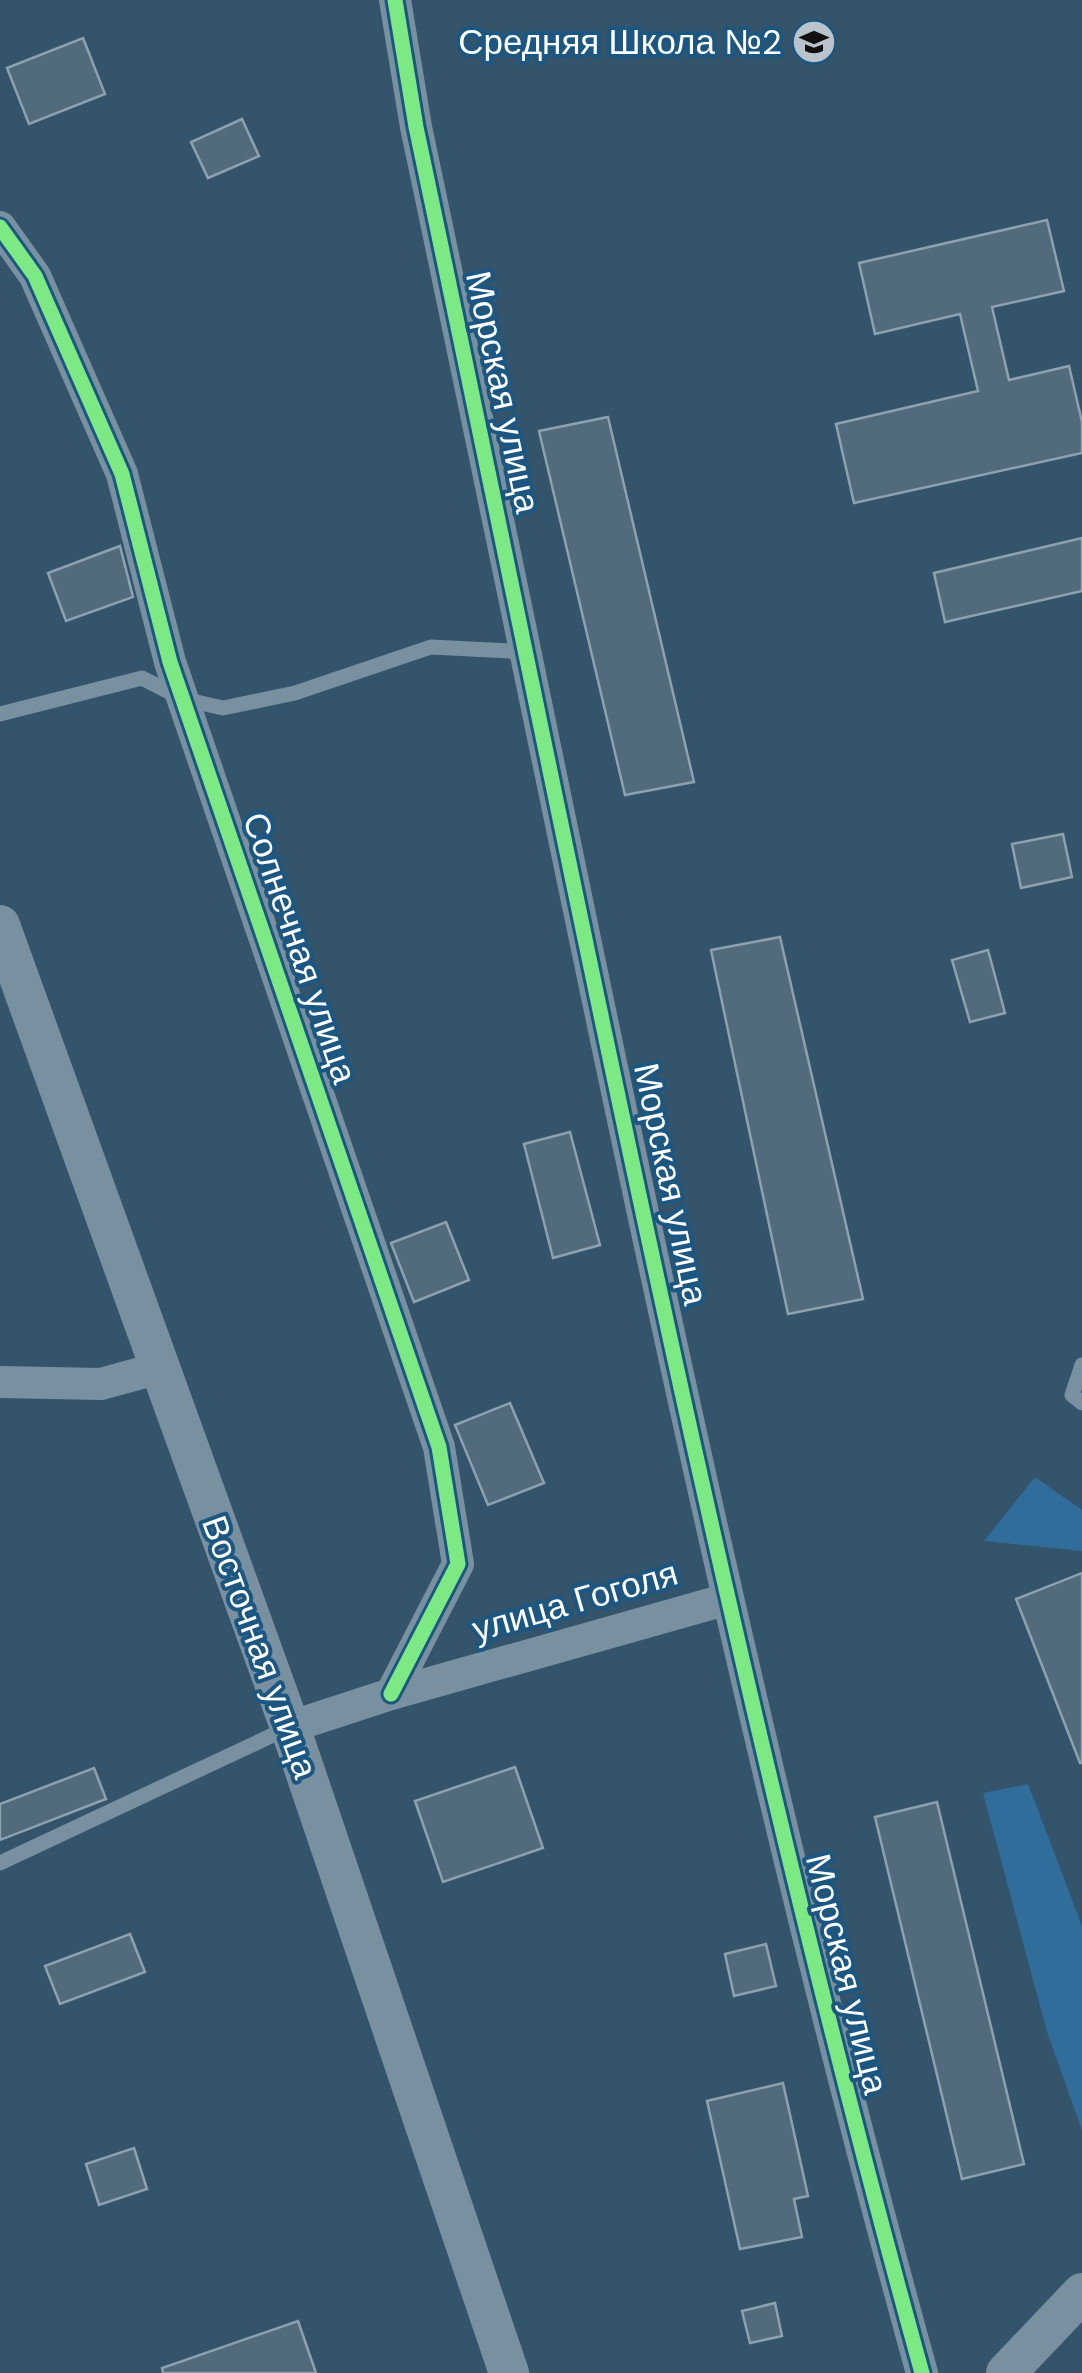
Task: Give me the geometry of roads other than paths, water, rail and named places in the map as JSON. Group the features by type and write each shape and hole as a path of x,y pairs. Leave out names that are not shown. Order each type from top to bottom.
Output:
{"street":[{"name":"Морская улица","path":"395,0 416,126 728,1600 838,2069 922,2373"},
{"name":"Солнечная улица","path":"0,227 35,276 122,474 183,699 439,1448 458,1564 391,1694"},
{"name":"Восточная улица","path":"0,925 290,1728 509,2373"},
{"path":"0,1382 101,1384 160,1368"},
{"name":"улица Гоголя","path":"290,1728 391,1694 728,1600"},
{"path":"1006,2373 1082,2293"}],"lane":[{"path":"0,714 142,678 183,699 224,708 295,693 431,647 527,652"},
{"path":"1082,1365 1072,1395 1082,1403"},
{"name":"улица Гоголя","path":"0,1863 290,1728"}],"place":[{"name":"Средняя Школа №2","path":"814,42"}]}
